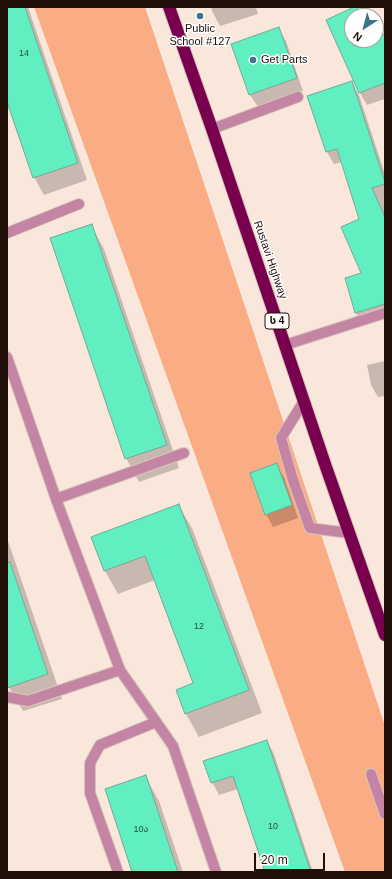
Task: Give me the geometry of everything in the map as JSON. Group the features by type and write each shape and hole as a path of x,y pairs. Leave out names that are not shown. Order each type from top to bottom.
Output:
{"highway":[{"name":"Rustavi Highway","path":"169,7 385,635"}],"street":[{"path":"212,129 298,97"},
{"path":"7,233 79,204"},
{"path":"285,345 385,313"},
{"path":"7,357 56,499 120,670 173,746 216,872"},
{"path":"304,401 281,438 300,500 310,528 349,533"},
{"path":"56,499 184,453"},
{"path":"7,697 28,700 120,670"},
{"path":"118,872 90,793 90,763 100,745 156,722"},
{"path":"371,774 385,814"}],"shaded area":[{"path":"34,7 145,7 385,726 385,872 345,872"}],"building":[{"path":"7,7 25,7 78,163 33,178 7,102"},
{"path":"344,12 344,48 384,48 385,34 385,83 359,93 326,20"},
{"path":"279,27 297,78 249,95 231,44"},
{"path":"352,81 385,182 385,184 372,188 385,217 385,304 355,313 345,278 361,273 341,227 359,219 337,149 326,152 307,96"},
{"path":"92,224 167,445 125,459 50,238"},
{"path":"277,463 292,505 265,515 250,473"},
{"path":"179,504 249,690 185,714 176,690 193,683 145,556 104,571 91,537"},
{"path":"10,562 48,674 7,688 7,563"},
{"path":"267,740 311,872 265,872 233,776 211,783 203,761"},
{"path":"146,775 178,872 132,872 105,789"}],"place":[{"name":"Public School #127","path":"200,16"},
{"name":"Get Parts","path":"253,60"}]}
